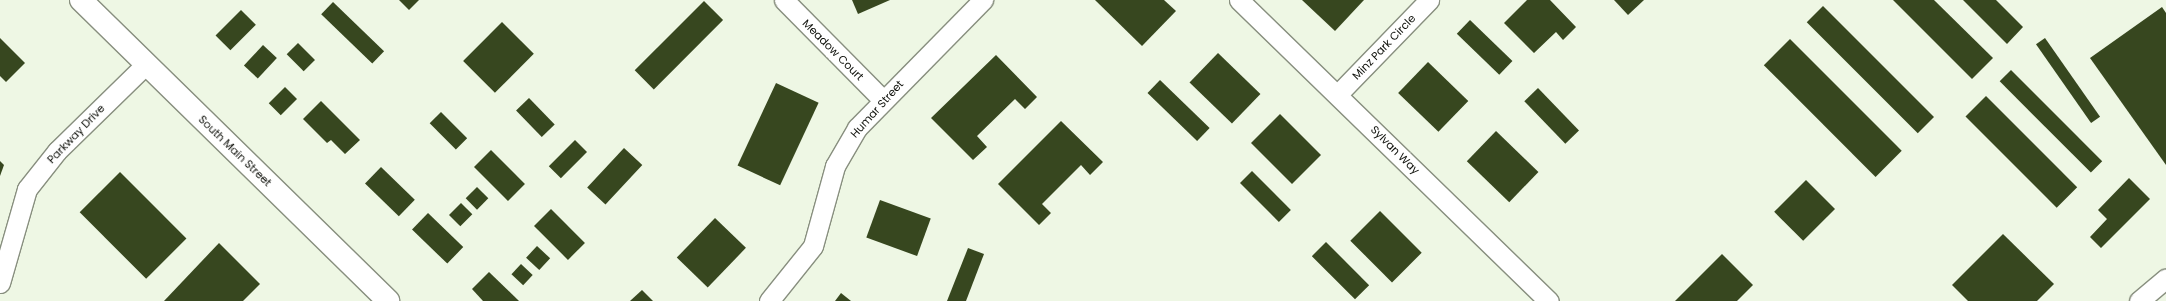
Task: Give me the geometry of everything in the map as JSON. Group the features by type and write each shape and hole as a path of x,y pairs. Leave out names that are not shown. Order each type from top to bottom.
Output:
{"main road":[{"name":"South Main Street","path":"81,0 388,301"}],"street":[{"name":"Meadow Court","path":"784,0 883,100"},
{"name":"Humar Street","path":"769,301 813,246 844,146 883,100 983,0"},
{"name":"Sylvan Way","path":"1239,0 1338,94 1549,301"},
{"name":"Minz Park Circle","path":"1338,94 1429,0"},
{"name":"Parkway Drive","path":"0,283 27,189 57,151 146,64"},
{"path":"2139,301 2166,278"}],"building":[{"path":"399,0 419,0 409,10"},
{"path":"852,0 890,0 858,14"},
{"path":"1095,0 1164,0 1176,11 1142,46"},
{"path":"1302,0 1364,0 1335,31"},
{"path":"1527,0 1550,0 1576,27 1563,40 1556,32 1534,53 1504,23"},
{"path":"1614,0 1644,0 1628,15"},
{"path":"1893,0 1934,0 1993,58 1972,79"},
{"path":"1963,0 1996,0 2023,27 2007,44"},
{"path":"704,1 723,20 654,89 635,70"},
{"path":"333,2 384,51 372,64 321,14"},
{"path":"1823,6 1934,117 1918,133 1807,22"},
{"path":"2162,7 2166,13 2166,165 2090,58"},
{"path":"241,10 256,25 230,50 216,35"},
{"path":"1470,20 1512,61 1499,75 1457,34"},
{"path":"502,22 534,54 495,93 463,61"},
{"path":"0,38 25,63 6,82 0,76"},
{"path":"2045,38 2100,117 2091,123 2036,44"},
{"path":"1790,39 1902,151 1876,177 1764,65"},
{"path":"298,43 315,60 304,71 287,54"},
{"path":"263,45 277,58 258,78 244,65"},
{"path":"1218,53 1260,94 1232,123 1190,82"},
{"path":"996,55 1037,97 1025,109 1015,99 977,136 987,147 973,160 931,118"},
{"path":"1428,62 1468,101 1438,132 1398,93"},
{"path":"2011,70 2102,161 2091,173 2000,81"},
{"path":"1160,80 1210,128 1197,141 1147,93"},
{"path":"776,83 819,103 780,185 738,165"},
{"path":"285,87 297,99 281,115 269,103"},
{"path":"1538,88 1579,130 1565,144 1524,101"},
{"path":"1986,96 2077,187 2057,208 1965,117"},
{"path":"529,98 555,125 542,137 516,111"},
{"path":"321,101 360,140 345,154 331,140 327,143 303,119"},
{"path":"441,112 467,138 456,149 430,123"},
{"path":"1280,114 1321,155 1292,184 1251,143"},
{"path":"1061,121 1103,162 1090,175 1081,165 1042,204 1051,213 1039,225 998,184"},
{"path":"1496,131 1538,172 1509,202 1467,161"},
{"path":"575,140 587,152 561,178 549,166"},
{"path":"624,148 642,165 605,205 587,187"},
{"path":"491,150 525,184 508,201 474,167"},
{"path":"0,161 4,165 0,176"},
{"path":"381,167 415,200 399,216 365,184"},
{"path":"1252,171 1291,210 1279,222 1240,183"},
{"path":"120,172 186,238 146,279 80,212"},
{"path":"2129,178 2150,199 2101,248 2090,237 2107,219 2098,210"},
{"path":"1806,180 1835,209 1803,241 1774,212"},
{"path":"477,187 488,198 477,210 466,198"},
{"path":"880,200 931,218 917,256 866,238"},
{"path":"461,203 472,214 460,226 449,215"},
{"path":"551,209 585,243 568,260 534,226"},
{"path":"1380,211 1422,253 1392,282 1350,241"},
{"path":"428,213 463,247 447,264 412,230"},
{"path":"715,218 746,248 708,287 677,258"},
{"path":"2003,234 2054,284 2037,301 1968,301 1952,285"},
{"path":"1326,242 1369,285 1355,299 1312,256"},
{"path":"219,243 260,284 243,301 164,301"},
{"path":"537,246 550,258 539,270 526,258"},
{"path":"968,248 984,254 966,301 947,301"},
{"path":"1722,254 1753,285 1737,301 1675,301"},
{"path":"521,264 533,275 523,285 511,274"},
{"path":"489,272 519,301 483,301 472,289"},
{"path":"642,290 653,301 630,301"},
{"path":"841,293 851,301 835,301"}]}
